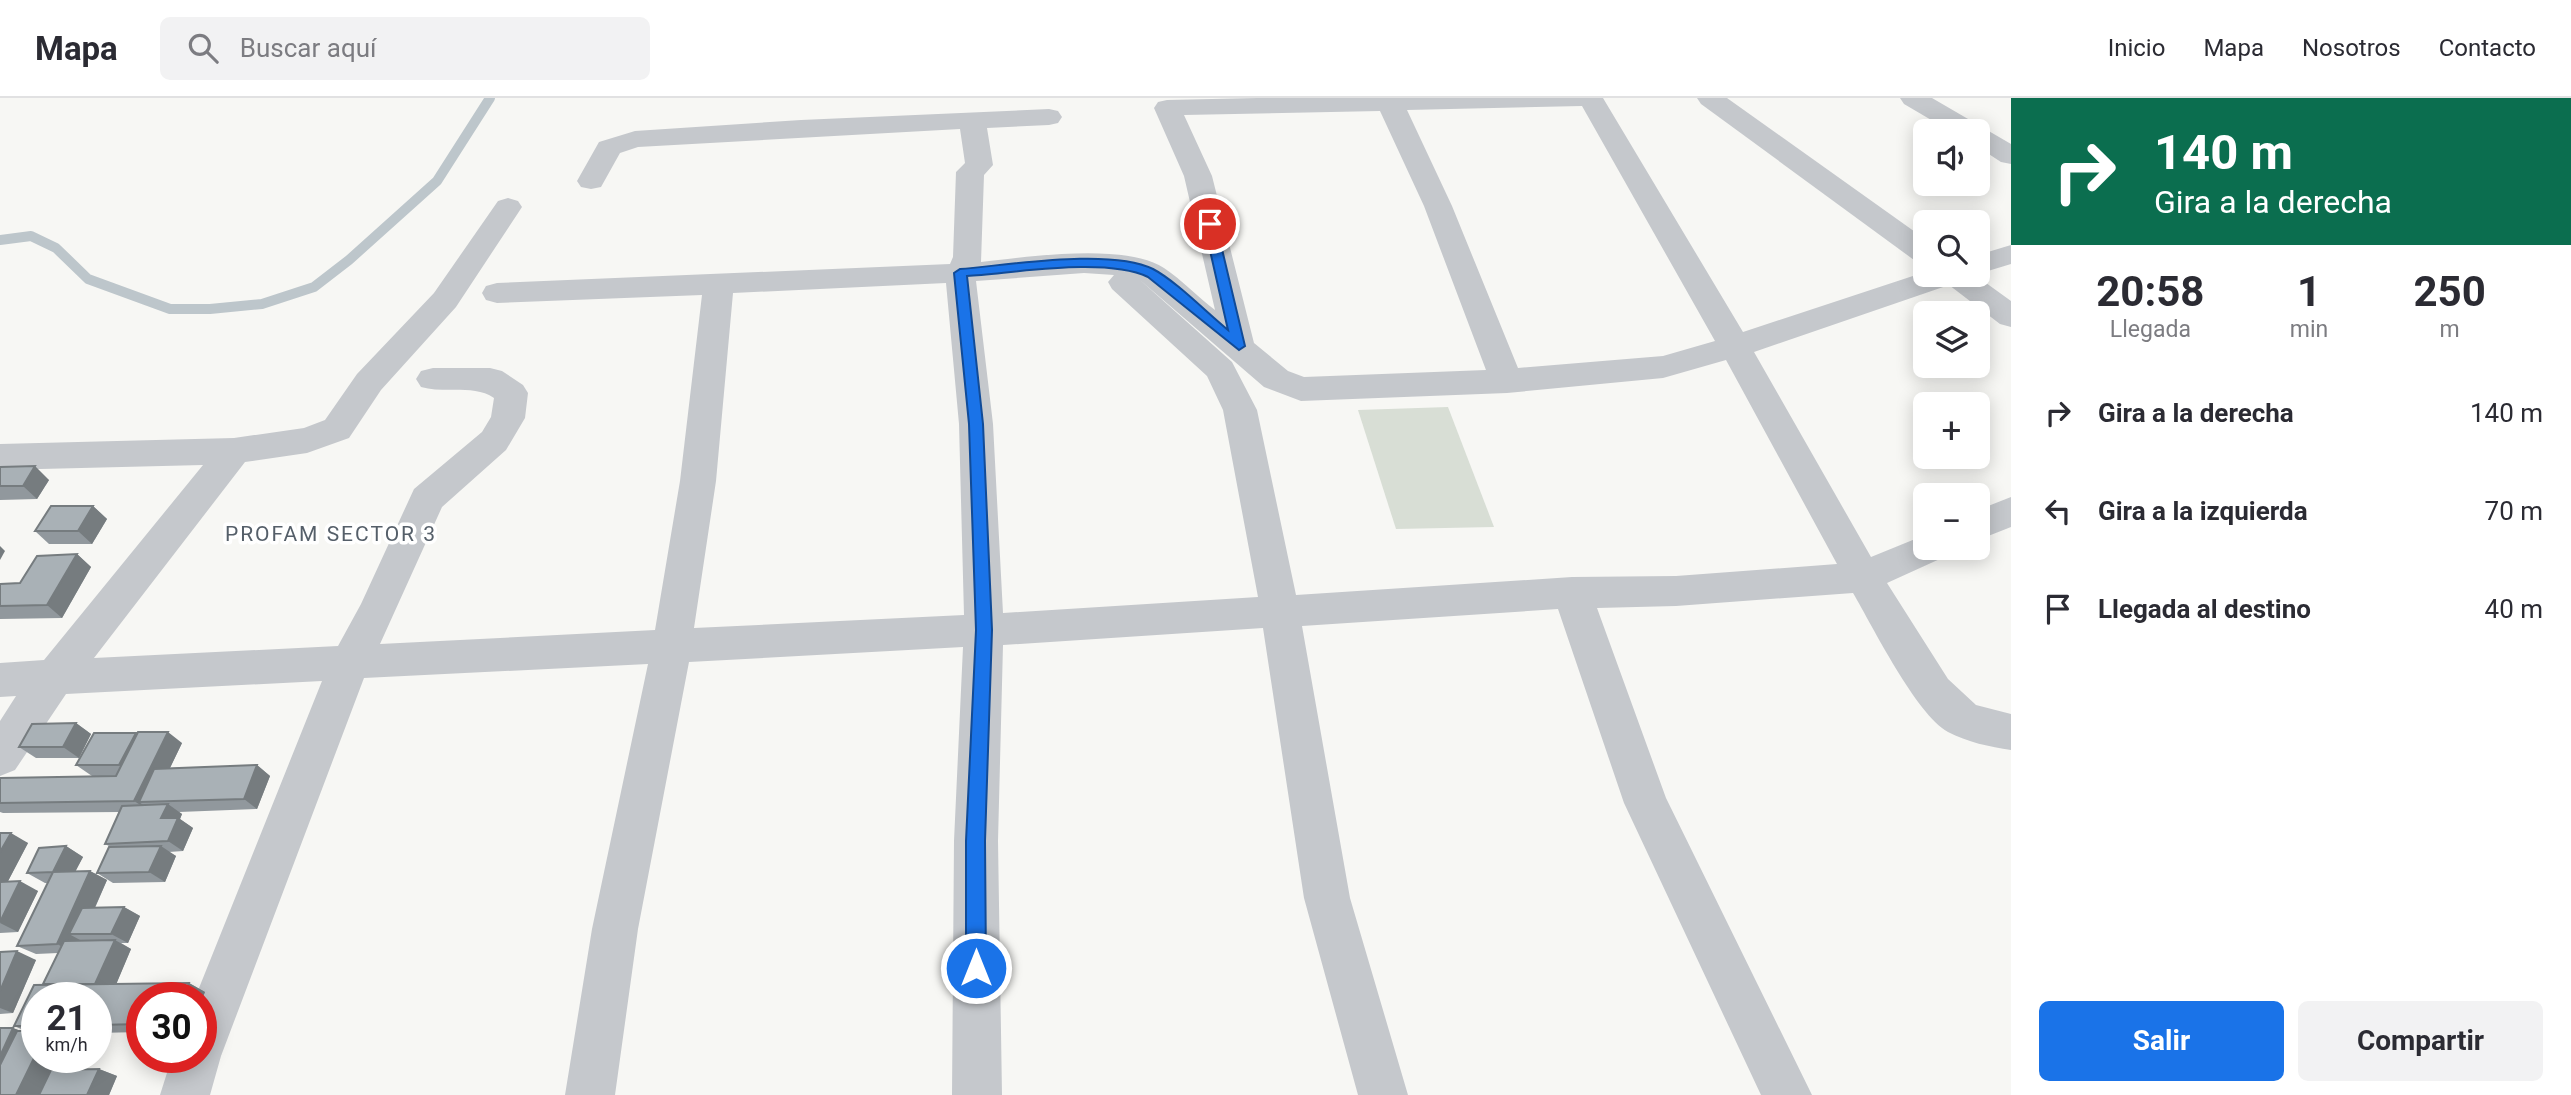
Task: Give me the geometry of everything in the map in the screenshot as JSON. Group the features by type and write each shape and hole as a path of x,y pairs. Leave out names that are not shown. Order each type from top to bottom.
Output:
{"street":[{"path":"1239,346 1198,176 1167,108 1589,98 1684,256 1863,577 1934,691 1961,718 1990,729 2011,732"},
{"path":"1710,98 1913,244"},
{"path":"1913,98 1949,119"},
{"path":"1390,103 1438,206 1507,381"},
{"path":"591,181 609,148 635,139 1049,117"},
{"path":"972,120 979,165 970,172 968,257 960,273 976,424 984,630 976,841 976,1095"},
{"path":"1990,143 2011,156"},
{"path":"0,457 234,451 307,440 337,429 369,382 445,300 508,207"},
{"path":"1990,261 2011,254"},
{"path":"497,293 960,273 1104,264 1134,266 1152,274 1239,346 1258,366 1276,379 1301,389 1507,381 1663,367 1734,348 1913,287"},
{"path":"1104,264 1220,370 1240,410 1280,611 1327,898 1383,1095"},
{"path":"590,1095 615,929 672,645 698,481 719,284"},
{"path":"1971,287 2011,317"},
{"path":"217,1004 350,662 378,609 427,499 494,441 509,418 511,394 490,379 433,379"},
{"path":"0,757 22,722 57,676 234,451"},
{"path":"1990,521 2011,512"},
{"path":"0,680 984,630 1572,593 1676,591 1863,577 1913,555"},
{"path":"1572,593 1646,803 1787,1095"},
{"path":"185,1095 192,1073"}],"shaded area":[{"path":"1448,407 1494,527 1396,529 1358,410"}],"building":[{"path":"35,466 23,486 0,486 0,467"},
{"path":"51,506 93,506 78,531 35,531"},
{"path":"77,554 47,605 0,606 0,584 20,583 37,556"},
{"path":"76,723 63,747 19,747 32,724"},
{"path":"138,732 168,732 134,801 0,803 0,778 116,776"},
{"path":"94,733 136,733 119,765 76,765"},
{"path":"257,765 244,799 139,802 154,769"},
{"path":"168,804 161,818 178,818 168,841 105,844 122,806"},
{"path":"0,833 11,833 0,852"},
{"path":"66,846 53,872 27,873 39,848"},
{"path":"161,846 149,872 97,873 109,847"},
{"path":"90,871 57,944 17,946 53,872"},
{"path":"20,881 0,922 0,882"},
{"path":"124,907 111,934 69,934 82,908"},
{"path":"115,940 96,982 44,982 64,941"},
{"path":"17,951 0,991 0,952"},
{"path":"112,984 126,984 126,1024 112,1025"},
{"path":"21,1012 21,1026 14,1026"},
{"path":"0,1028 13,1028 0,1056"},
{"path":"17,1031 21,1031 21,1073 27,1073 16,1095 0,1095 0,1065"},
{"path":"50,1073 97,1073 87,1095 39,1095"}],"waterway":[{"path":"0,240 31,236 56,248 88,279 170,309 210,309 262,304 314,287 349,260 437,181 490,98"}],"district":[{"name":"PROFAM SECTOR 3","path":"331,534"}],"route":[{"path":"976,968 976,841 984,630 976,424 960,273 1089,264 1134,266 1152,274 1239,346 1210,224"}]}
